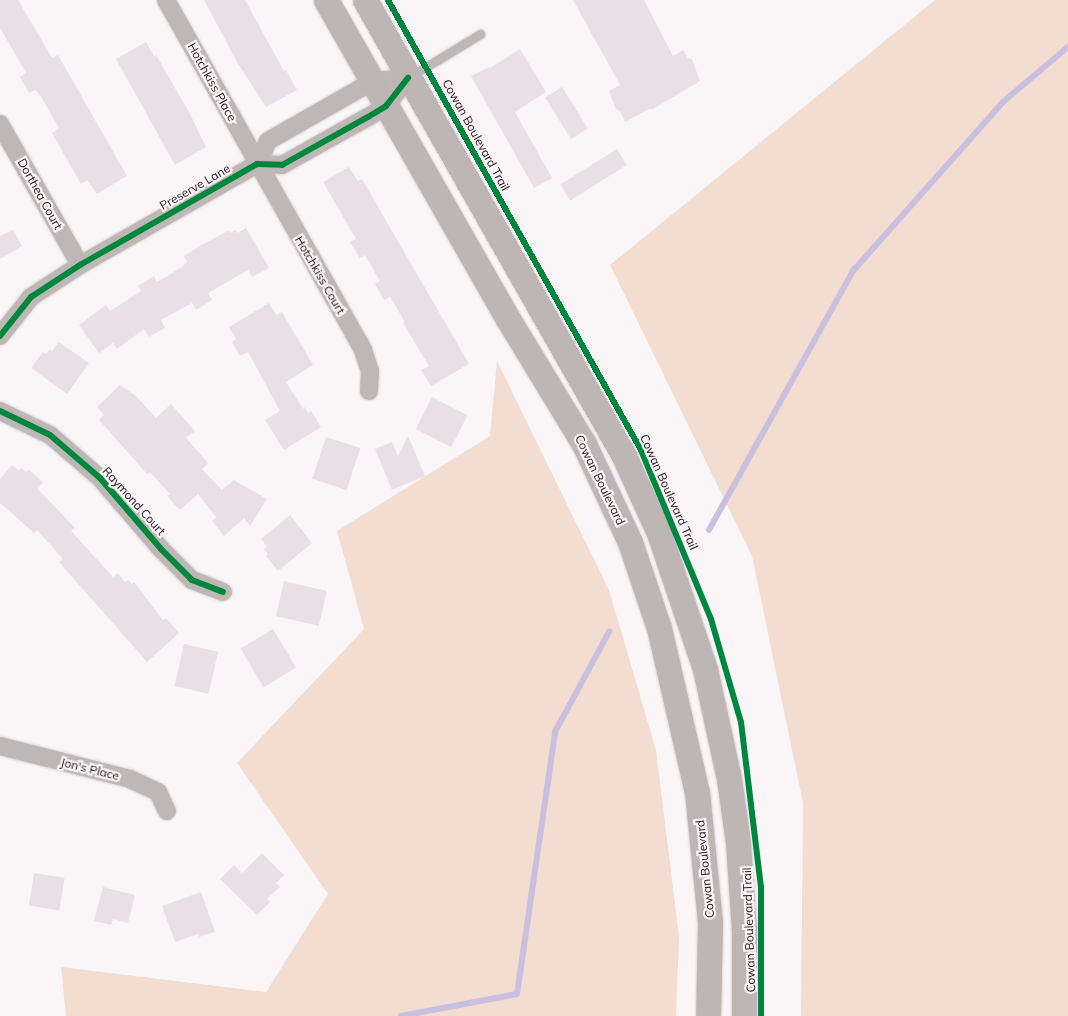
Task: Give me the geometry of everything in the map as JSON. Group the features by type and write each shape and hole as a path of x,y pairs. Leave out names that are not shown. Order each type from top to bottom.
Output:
{"main road":[{"name":"Cowan Boulevard","path":"326,0 374,81 386,106 508,319 584,444 630,542 659,628 697,792 710,923 708,1016"},
{"path":"365,0 624,456 659,533 705,669 729,779 738,843 744,930 744,1016"}],"street":[{"name":"Hotchkiss Place","path":"166,0 258,164"},
{"path":"408,78 386,106 282,165 258,164 268,141 374,81 408,78"},
{"name":"Dorthea Court","path":"0,124 80,265"},
{"name":"Preserve Lane","path":"0,336 31,297 80,265 258,164"},
{"name":"Hotchkiss Court","path":"258,164 363,350 370,371 369,391"},
{"name":"Raymond Court","path":"0,411 50,435 100,478 161,549 192,580 223,592"},
{"name":"Jon's Place","path":"0,746 130,779 158,792 167,811"}],"lane":[{"path":"408,78 480,34"}],"shaded area":[{"path":"935,0 1068,0 1068,1016 801,1016 803,803 752,556 610,265"},
{"path":"497,361 609,590 656,750 679,937 676,1016 66,1016 61,967 266,992 328,894 237,763 364,629 337,531 490,436"}],"building":[{"path":"0,0 18,0 52,58 58,55 127,176 97,194 87,180 81,184 52,133 59,128 40,95 35,90 29,93 20,77 26,73 0,28"},
{"path":"204,0 245,0 284,71 286,70 297,90 266,107 237,62"},
{"path":"573,0 644,0 673,56 683,50 688,58 692,59 700,81 653,109 649,109 625,122 620,111 616,109 609,91 620,85"},
{"path":"146,42 154,56 156,55 189,112 206,147 175,165 116,59"},
{"path":"520,49 546,92 515,112 552,178 534,188 471,76 490,68"},
{"path":"562,87 588,129 571,139 545,98"},
{"path":"617,149 627,165 570,201 560,185"},
{"path":"349,167 358,181 362,179 469,364 431,386 421,370 429,366 390,297 384,300 375,284 380,281 365,255 360,258 350,242 356,239 323,182"},
{"path":"246,228 269,268 252,277 248,270 208,293 212,300 196,310 192,303 161,320 165,328 149,337 144,329 117,349 113,343 99,353 79,325 106,305 110,311 141,291 138,286 154,276 157,282 182,267 187,262 184,256 200,246 229,230 230,233 236,230 237,233"},
{"path":"13,230 22,246 0,259 0,236"},
{"path":"269,303 276,315 282,312 313,365 286,382 303,409 305,407 308,413 311,411 321,427 284,450 265,420 280,411 248,352 240,356 232,342 236,339 229,327"},
{"path":"59,342 89,363 67,394 31,368 43,352 46,354 50,349 52,351"},
{"path":"120,385 136,396 156,418 171,404 195,431 186,438 208,463 202,469 222,490 234,480 267,499 250,526 244,518 224,536 212,521 216,517 198,494 180,510 167,496 170,494 150,472 147,474 99,420 104,415 97,407"},
{"path":"432,397 468,415 451,447 416,429"},
{"path":"408,436 425,476 392,490 375,449 392,442 398,456"},
{"path":"326,437 360,448 347,490 312,479"},
{"path":"12,465 19,471 21,468 26,472 29,470 43,482 38,489 75,528 71,531 113,577 118,573 125,582 128,580 132,584 134,582 163,620 166,618 179,633 147,662 59,562 63,559 37,530 34,533 0,503 0,479"},
{"path":"290,515 312,543 278,571 266,556 268,554 264,549 267,547 261,539"},
{"path":"284,581 327,591 319,626 276,616"},
{"path":"273,629 296,668 264,687 240,649"},
{"path":"184,644 218,652 208,694 174,686"},
{"path":"262,853 284,875 276,883 280,887 267,899 270,902 257,915 220,879 234,865 242,873"},
{"path":"34,873 65,878 59,910 29,906"},
{"path":"103,887 135,895 128,923 113,919 111,925 94,921"},
{"path":"201,892 215,932 199,937 198,934 175,942 162,906"}],"waterway":[{"path":"709,530 854,270 1003,102 1068,47"},
{"path":"401,1016 517,994 555,732 609,632"}],"cycle path":[{"name":"Cowan Boulevard Trail","path":"388,0 641,450 711,619 741,722 761,887 761,1016"},
{"path":"0,336 31,297 80,265 257,164 282,165 368,117 386,106 408,78"},
{"path":"0,411 50,435 100,478 161,549 192,580 223,592"}]}
